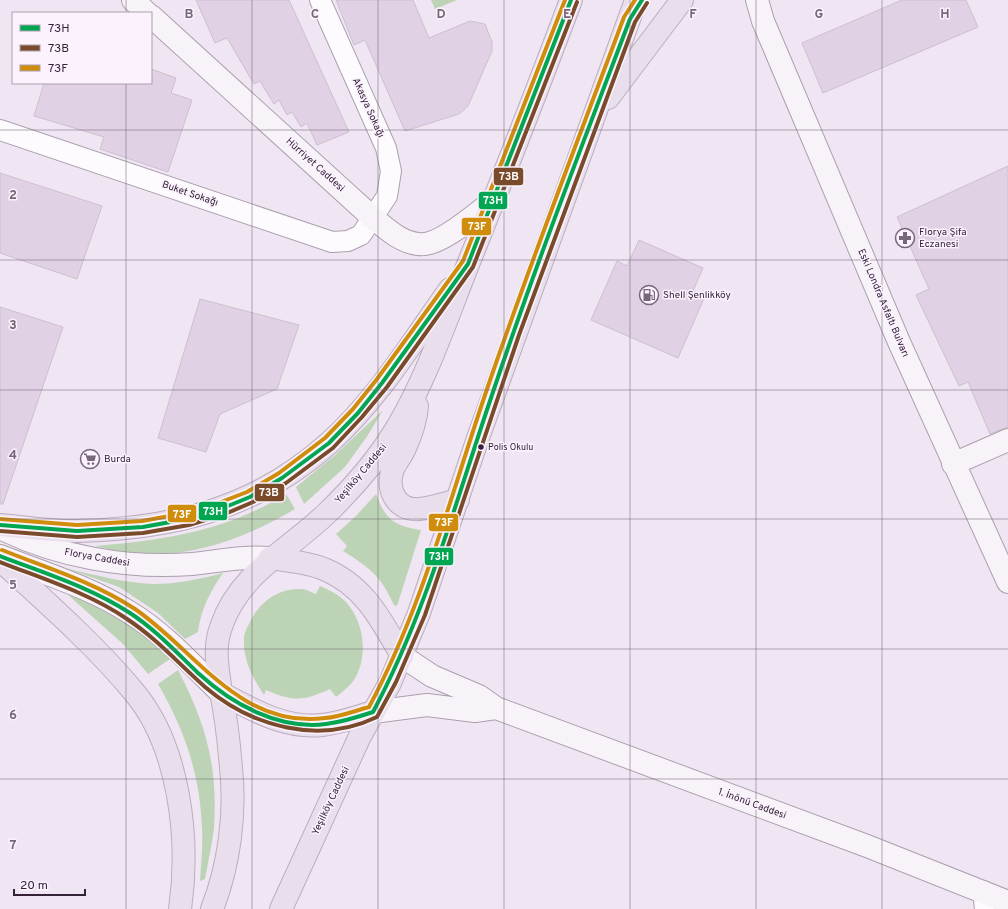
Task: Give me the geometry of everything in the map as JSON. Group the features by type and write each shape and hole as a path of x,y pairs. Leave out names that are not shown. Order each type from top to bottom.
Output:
{"highway":[{"name":"Yeşilköy Caddesi","path":"212,909 225,862 232,815 232,770 222,693 215,662 220,627 232,603 249,578 270,558 327,513 353,487 376,459 398,425 419,383 452,307 571,0"},
{"name":"Yeşilköy Caddesi","path":"281,909 360,736 390,684 402,656 419,613 458,500 480,430 593,118 633,9 642,0"},
{"path":"593,118 682,0"},
{"path":"0,527 77,531 143,527 187,519 223,508 250,497 304,463 329,443 358,413 382,383 468,264"},
{"path":"419,383 416,412 412,431 405,448 392,471 390,489 395,500 403,507 418,509 458,500"},
{"path":"270,558 323,569 351,584 381,619 402,656"},
{"path":"0,560 52,607 135,692 155,725 170,762 178,795 182,835 183,884 180,909"},
{"path":"222,693 248,708 282,722 302,725 322,725 373,712"}],"main road":[{"path":"133,0 147,12"},
{"path":"740,0 763,21"},
{"name":"Eski Londra Asfaltı Bulvarı","path":"757,0 763,21 899,342 953,464 1008,582"},
{"name":"Hürriyet Caddesi","path":"152,17 373,218 396,236 407,242 419,245 445,238 494,200"},
{"path":"953,464 1008,440"},
{"name":"Florya Caddesi","path":"0,527 18,537 63,552 117,563 151,566 193,564 238,557 270,558"},
{"path":"0,556 88,591 130,612 158,632 222,693"},
{"path":"402,656 432,676 479,696 496,708"},
{"path":"373,712 427,705 475,711 496,708"},
{"name":"1. İnönü Caddesi","path":"496,708 868,846 984,900 1008,902"}],"street":[{"name":"Akasya Sokağı","path":"320,0 386,148 391,171 387,196 373,218"},
{"name":"Buket Sokağı","path":"0,130 332,242 348,241 361,235 373,218"}],"green space":[{"path":"431,0 457,0 435,9"},
{"path":"383,410 368,435 345,467 304,504 296,487 335,455"},
{"path":"286,494 295,509 239,537 220,544 179,553 158,554 137,554 95,546 146,541 194,532 241,517"},
{"path":"376,494 383,510 392,520 404,526 421,530 397,606 394,605 379,579 360,562 343,551 347,546 336,534 356,516"},
{"path":"68,569 121,580 153,584 189,581 223,573 207,601 201,616 198,632 185,639 158,613 119,587"},
{"path":"320,586 343,599 357,619 363,650 359,671 348,687 336,697 330,689 305,698 284,697 266,690 264,695 252,675 245,654 244,634 253,616 263,603 277,594 293,589 301,589 316,594"},
{"path":"68,595 90,600 141,631 170,659 148,674 123,644"},
{"path":"178,670 203,727 212,765 215,806 214,828 205,879 200,881 202,848 201,809 194,771 176,719 158,684"}],"building":[{"path":"196,0 289,0 349,132 317,145 307,123 301,127 292,112 287,115 279,100 274,104 260,81 254,84 227,38 215,43"},
{"path":"336,0 413,0 429,38 470,21 485,24 492,42 492,51 468,106 459,114 405,131 365,40 354,45"},
{"path":"902,0 966,0 978,27 823,93 802,43"},
{"path":"152,69 176,78 171,93 192,100 168,172 100,149 104,137 34,116 44,84 152,84"},
{"path":"1008,166 1008,427 990,434 968,382 959,386 916,295 929,289 897,217"},
{"path":"0,173 102,206 77,279 0,253"},
{"path":"639,240 703,268 693,291 705,296 678,358 591,320 617,261 627,266"},
{"path":"200,299 299,325 277,389 220,414 206,452 158,438"},
{"path":"0,307 63,327 3,504 0,504"}],"transit line":[{"name":"73F","path":"0,519 77,525 142,521 186,513 247,492 279,473 325,438 353,409 377,379 463,261 565,0"},
{"name":"73H","path":"0,525 77,531 143,527 187,519 223,508 250,497 282,478 329,443 358,413 382,383 468,264 571,0"},
{"name":"73F","path":"2,550 87,583 119,599 157,626 221,683 243,699 268,711 295,718 325,718 342,715 369,707 388,670 420,593 518,300 624,17 635,0"},
{"name":"73H","path":"0,556 83,588 115,604 130,613 157,634 198,673 226,695 273,719 308,725 326,724 373,712 392,674 425,595 509,345 542,252 630,19 642,0"},
{"name":"73B","path":"0,531 77,537 143,533 189,525 225,514 253,502 286,483 333,448 387,387 473,267 577,2"},
{"name":"73B","path":"0,562 65,587 112,610 148,634 205,687 224,701 265,721 287,728 332,730 355,725 377,717 396,682 425,615 519,335 635,22 647,3"}],"place":[{"name":"Florya Şifa Eczanesi","path":"905,238"},
{"name":"Shell Şenlikköy","path":"649,295"},
{"name":"Polis Okulu","path":"481,447"},
{"name":"Burda","path":"90,459"}]}
